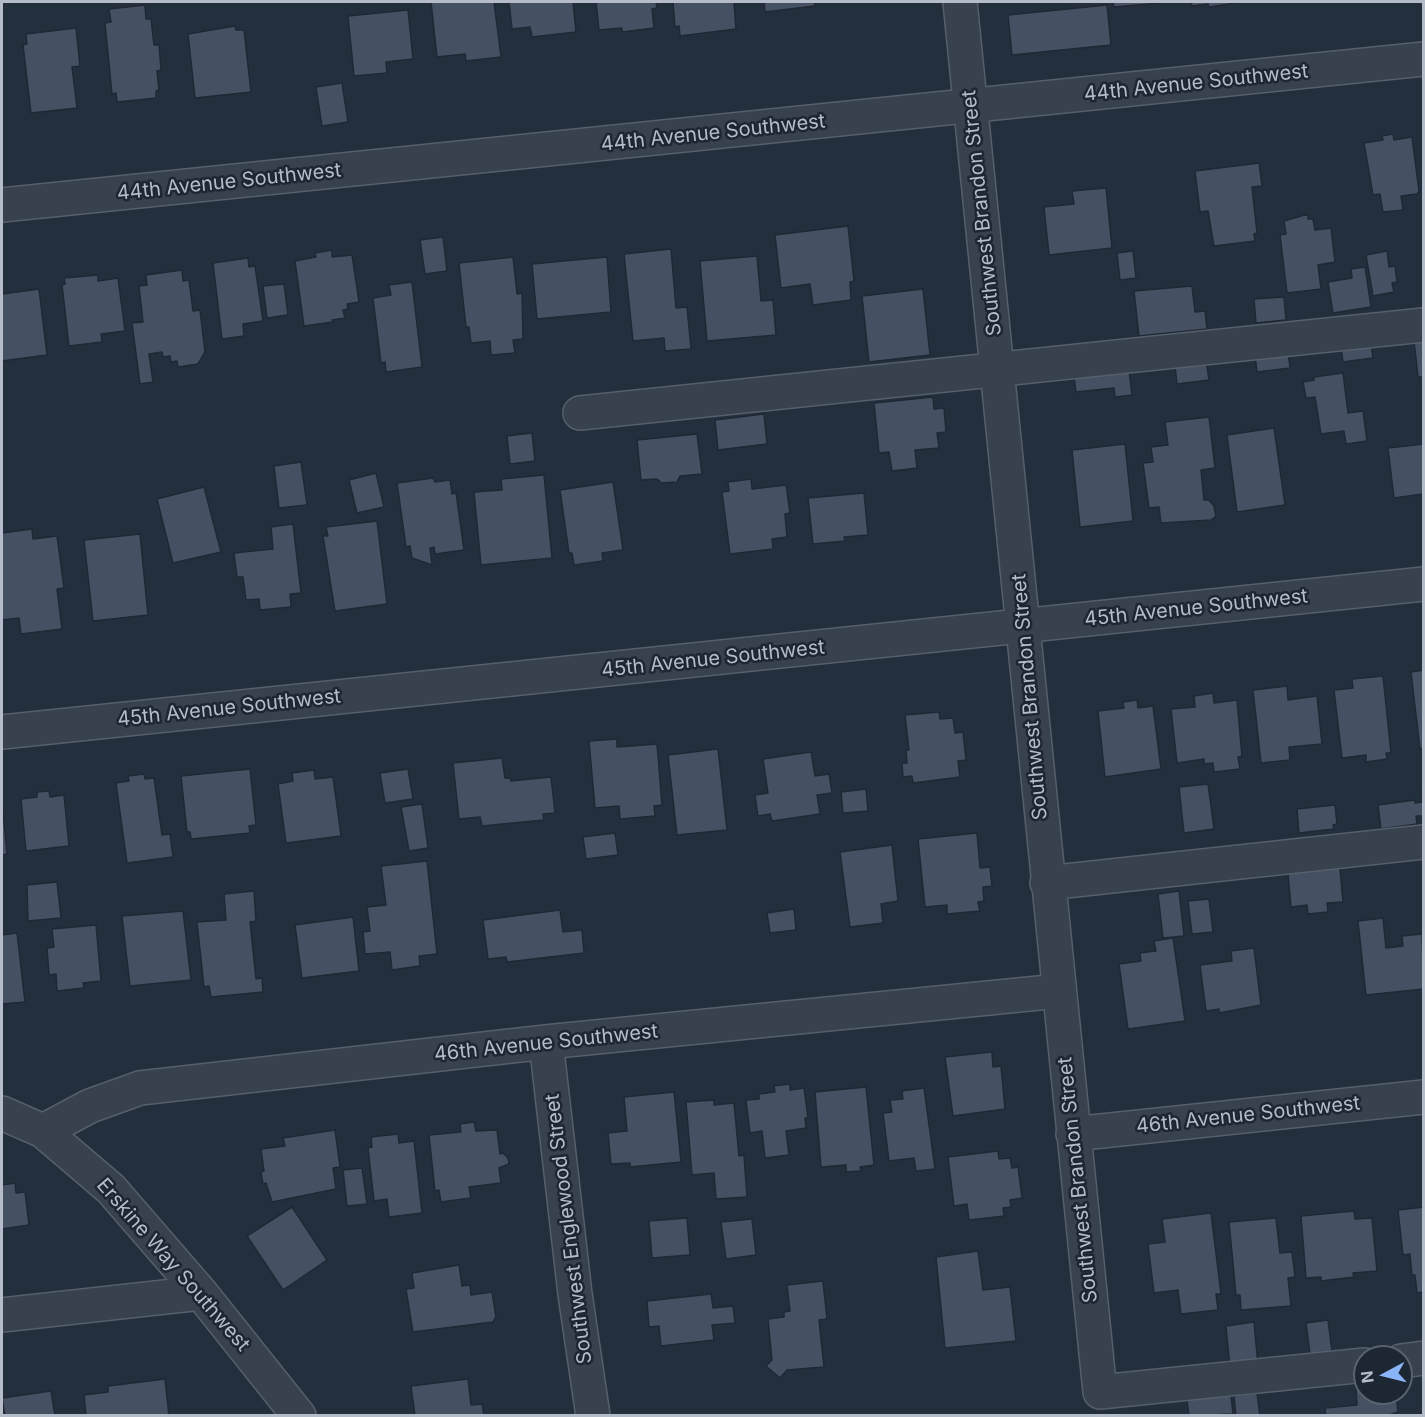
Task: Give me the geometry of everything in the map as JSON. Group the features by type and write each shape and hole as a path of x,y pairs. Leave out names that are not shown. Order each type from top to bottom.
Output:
{"street":[{"name":"Southwest Brandon Street","path":"960,2 999,370 1072,1134 1100,1392 1353,1366"},
{"name":"44th Avenue Southwest","path":"2,205 1424,59"},
{"path":"580,413 1424,325"},
{"name":"45th Avenue Southwest","path":"2,732 1424,584"},
{"path":"1047,883 1424,842"},
{"name":"46th Avenue Southwest","path":"44,1131 90,1106 140,1088 546,1042 1059,991"},
{"name":"Southwest Englewood Street","path":"546,1042 575,1294 592,1416"},
{"name":"46th Avenue Southwest","path":"1072,1134 1424,1097"},
{"name":"Erskine Way Southwest","path":"2,1113 44,1131 111,1189 201,1293 293,1413"},
{"path":"2,1315 201,1293"}],"building":[{"path":"431,2 494,2 501,57 466,61 465,54 437,57"},
{"path":"509,2 573,2 576,32 532,37 530,27 512,29"},
{"path":"596,2 656,2 657,8 652,9 654,28 622,32 622,28 599,30"},
{"path":"673,2 734,2 736,29 680,36 679,26 675,27"},
{"path":"764,2 814,2 815,6 765,12"},
{"path":"1113,2 1161,2 1161,3 1114,7"},
{"path":"1191,2 1235,3 1209,7 1208,4 1192,6"},
{"path":"145,5 146,19 151,19 154,45 159,45 161,70 157,71 159,90 156,91 156,98 117,102 116,93 112,94 105,23 111,22 109,9"},
{"path":"1107,5 1111,45 1012,55 1008,15"},
{"path":"408,10 413,59 386,62 387,73 354,76 348,16"},
{"path":"235,26 236,30 244,30 251,92 195,98 188,34"},
{"path":"76,28 80,66 72,67 77,108 31,113 23,45 27,44 26,34"},
{"path":"342,83 348,122 322,126 316,87"},
{"path":"1393,134 1394,140 1412,137 1419,191 1417,194 1401,196 1403,210 1383,212 1380,194 1373,195 1364,143 1383,140 1382,136"},
{"path":"1259,163 1262,186 1252,187 1257,233 1254,234 1255,241 1214,246 1208,211 1200,212 1195,171"},
{"path":"1106,188 1112,248 1049,255 1044,207 1074,204 1072,191"},
{"path":"1308,214 1308,219 1313,219 1315,230 1331,228 1335,262 1318,265 1321,289 1287,293 1280,235 1286,234 1284,221"},
{"path":"848,226 854,281 850,282 851,300 813,305 810,284 781,288 775,235"},
{"path":"443,237 447,271 425,274 420,240"},
{"path":"671,249 676,308 687,307 691,349 665,351 664,338 633,341 624,254"},
{"path":"332,250 332,257 352,255 359,302 347,304 348,309 343,310 345,318 304,326 295,261 316,257 315,253"},
{"path":"1133,251 1136,278 1120,280 1117,253"},
{"path":"1387,251 1389,267 1395,266 1397,282 1392,283 1394,292 1373,296 1366,255"},
{"path":"757,256 761,301 773,300 776,335 707,341 700,261"},
{"path":"513,257 517,294 522,293 523,339 513,340 515,353 491,355 490,341 471,343 469,327 466,327 459,263"},
{"path":"607,257 611,312 537,319 532,264"},
{"path":"248,258 249,267 255,266 263,321 243,324 244,336 222,339 213,263"},
{"path":"1365,267 1371,307 1333,313 1328,282 1352,278 1351,269"},
{"path":"182,270 183,281 189,280 193,311 200,310 205,352 198,364 178,367 177,361 171,362 170,356 163,357 162,352 149,354 153,382 140,384 132,323 143,322 139,286 147,285 146,275"},
{"path":"98,275 98,281 118,278 125,331 101,334 102,342 69,346 62,285 65,284 64,278"},
{"path":"412,282 422,367 386,372 385,362 381,363 373,298 391,295 389,285"},
{"path":"284,284 288,315 267,318 263,286"},
{"path":"1192,286 1195,312 1205,311 1207,329 1139,336 1134,291"},
{"path":"39,289 47,355 2,361 2,294"},
{"path":"923,289 930,355 869,362 862,296"},
{"path":"1284,297 1286,320 1256,323 1254,299"},
{"path":"1424,330 1424,377 1418,377 1413,332"},
{"path":"1370,336 1373,358 1343,362 1340,340"},
{"path":"1287,344 1290,368 1257,372 1254,347"},
{"path":"1205,353 1209,380 1177,384 1174,357"},
{"path":"1128,362 1132,395 1115,397 1114,388 1076,392 1073,368"},
{"path":"1343,373 1348,413 1363,411 1367,441 1346,444 1344,431 1321,434 1315,397 1306,398 1303,382 1314,380 1314,377"},
{"path":"933,397 934,409 944,408 946,432 937,433 939,448 915,450 917,468 892,471 889,452 879,453 874,403"},
{"path":"764,414 767,444 718,450 715,420"},
{"path":"1209,417 1215,468 1201,470 1204,500 1209,500 1214,506 1216,516 1211,520 1161,523 1159,507 1149,508 1143,463 1153,462 1151,447 1168,445 1165,422"},
{"path":"1274,428 1285,505 1237,512 1227,435"},
{"path":"532,433 535,461 510,464 507,436"},
{"path":"697,434 702,474 680,476 677,482 662,483 657,479 641,480 637,440"},
{"path":"1125,444 1133,521 1080,527 1072,450"},
{"path":"1424,444 1423,494 1394,498 1388,448"},
{"path":"301,462 307,505 279,508 274,466"},
{"path":"376,473 384,507 357,513 349,480"},
{"path":"544,475 552,558 481,565 474,492 502,490 501,479"},
{"path":"433,478 435,482 450,480 452,494 456,493 464,550 435,554 434,547 430,548 432,565 412,558 410,546 406,547 397,483"},
{"path":"751,479 752,489 786,485 790,513 785,514 787,537 772,539 773,549 730,554 722,492 729,491 728,482"},
{"path":"613,482 623,550 602,553 603,561 574,565 572,553 569,553 560,490"},
{"path":"204,487 221,552 173,563 157,499"},
{"path":"864,493 868,535 844,537 845,541 813,544 808,498"},
{"path":"377,521 387,604 335,611 323,536 328,536 326,527"},
{"path":"293,524 301,593 290,594 291,607 260,610 259,599 246,600 243,577 237,577 234,553 273,549 271,527"},
{"path":"32,529 33,539 57,536 64,588 57,589 62,629 21,634 19,618 2,620 2,533"},
{"path":"140,534 148,615 93,621 84,540"},
{"path":"1424,670 1424,748 1420,749 1411,672"},
{"path":"1383,676 1391,753 1386,753 1387,759 1366,762 1366,755 1342,758 1334,690 1353,688 1352,679"},
{"path":"1287,686 1288,700 1317,696 1322,744 1289,747 1290,760 1261,763 1253,690"},
{"path":"1213,693 1214,703 1237,700 1242,756 1238,757 1240,769 1214,772 1213,763 1204,764 1204,759 1177,763 1171,709 1195,707 1194,696"},
{"path":"1137,700 1138,708 1153,706 1161,769 1105,777 1098,711 1124,708 1123,702"},
{"path":"939,712 940,719 953,718 955,733 963,732 966,760 958,761 960,777 913,783 912,776 903,777 902,763 907,763 906,750 909,750 905,715"},
{"path":"617,739 617,747 657,744 662,805 654,806 655,816 620,819 619,806 595,808 589,741"},
{"path":"718,749 727,830 677,835 668,755"},
{"path":"811,752 815,776 829,774 832,793 817,795 820,814 772,821 770,814 758,816 755,795 768,793 763,759"},
{"path":"502,758 505,778 510,778 511,781 551,777 555,813 543,814 544,820 482,826 480,817 459,819 453,763"},
{"path":"250,769 256,825 249,826 250,833 191,839 190,832 187,832 181,776"},
{"path":"408,769 413,799 385,803 380,773"},
{"path":"314,770 315,779 333,777 341,836 286,843 278,784 293,781 292,773"},
{"path":"144,774 145,779 154,778 162,835 170,834 173,857 127,863 116,783 129,781 128,776"},
{"path":"1208,784 1214,829 1184,833 1179,787"},
{"path":"866,789 868,811 843,813 841,792"},
{"path":"49,791 50,797 64,795 69,846 26,851 21,799 37,797 37,792"},
{"path":"1424,791 1424,822 1423,816 1416,816 1417,824 1381,829 1378,805 1415,800 1415,803 1422,802 1421,792"},
{"path":"2,801 7,854 2,855"},
{"path":"422,804 428,848 409,851 401,807"},
{"path":"1335,805 1337,824 1333,825 1334,829 1299,833 1297,809"},
{"path":"615,833 618,855 586,859 583,837"},
{"path":"977,833 980,868 990,867 992,886 983,887 984,901 978,902 980,911 947,914 947,905 925,907 918,839"},
{"path":"892,845 898,901 881,904 883,923 850,927 840,852"},
{"path":"1339,858 1343,902 1327,903 1328,912 1308,914 1307,905 1291,907 1287,863"},
{"path":"427,861 437,954 419,956 420,966 392,970 390,952 365,954 363,932 370,931 367,907 386,905 381,866"},
{"path":"57,882 61,918 28,921 27,885"},
{"path":"254,891 256,921 250,922 256,979 262,978 263,992 211,997 209,986 204,987 197,922 226,920 224,894"},
{"path":"1179,891 1184,936 1163,938 1158,894"},
{"path":"1209,899 1213,932 1192,934 1188,901"},
{"path":"794,909 796,930 770,933 767,913"},
{"path":"560,910 563,932 582,930 584,953 507,962 506,957 488,959 483,920"},
{"path":"183,911 191,980 130,986 122,916"},
{"path":"353,917 359,971 302,978 295,925"},
{"path":"1383,918 1386,948 1403,946 1402,936 1422,934 1424,989 1366,995 1358,921"},
{"path":"96,925 101,981 83,983 84,988 57,991 56,974 49,975 47,948 54,947 52,929"},
{"path":"17,933 25,1002 2,1004 2,935"},
{"path":"1173,938 1185,1021 1128,1029 1119,964 1141,961 1140,953 1156,951 1154,941"},
{"path":"1254,948 1261,1005 1219,1013 1219,1009 1206,1011 1200,965 1232,961 1231,951"},
{"path":"992,1052 993,1067 1001,1066 1005,1109 953,1116 945,1057"},
{"path":"790,1084 790,1090 804,1088 808,1118 805,1118 806,1128 786,1131 789,1155 765,1158 762,1131 750,1133 746,1100 759,1099 759,1094 775,1092 774,1086"},
{"path":"866,1087 874,1165 860,1167 861,1171 846,1172 846,1165 821,1167 815,1092"},
{"path":"924,1088 935,1169 916,1171 914,1158 889,1161 883,1113 892,1112 890,1100 903,1099 902,1091"},
{"path":"674,1092 681,1162 630,1167 630,1163 611,1164 608,1133 627,1131 624,1097"},
{"path":"714,1100 714,1105 734,1103 739,1156 744,1155 747,1197 716,1199 714,1173 692,1175 686,1102"},
{"path":"474,1122 476,1131 497,1130 500,1154 503,1153 508,1158 509,1164 499,1168 501,1183 469,1187 471,1198 441,1202 439,1190 435,1191 429,1135 461,1132 460,1124"},
{"path":"335,1130 340,1167 333,1168 336,1189 272,1202 266,1183 263,1184 261,1149 285,1146 283,1138"},
{"path":"398,1134 399,1143 414,1141 422,1213 389,1217 387,1199 374,1201 368,1148 372,1147 371,1137"},
{"path":"998,1151 999,1159 1010,1158 1012,1168 1018,1167 1022,1198 1010,1200 1011,1207 1003,1208 1004,1216 969,1220 967,1204 954,1206 948,1157"},
{"path":"362,1168 367,1204 347,1206 343,1170"},
{"path":"15,1183 16,1193 25,1192 29,1225 2,1229 2,1185"},
{"path":"292,1207 327,1260 283,1290 247,1236"},
{"path":"1424,1207 1424,1292 1417,1293 1410,1254 1403,1255 1398,1210"},
{"path":"1354,1211 1355,1219 1372,1218 1377,1271 1353,1273 1354,1277 1321,1281 1321,1277 1306,1278 1301,1216"},
{"path":"1211,1213 1221,1294 1216,1294 1218,1310 1181,1314 1178,1290 1154,1293 1148,1244 1165,1242 1162,1219"},
{"path":"687,1218 690,1255 652,1258 649,1221"},
{"path":"1276,1218 1280,1253 1292,1252 1295,1277 1288,1278 1291,1306 1241,1310 1240,1295 1236,1295 1229,1222"},
{"path":"752,1219 756,1255 726,1259 721,1222"},
{"path":"978,1251 983,1290 1010,1287 1016,1341 945,1348 936,1257"},
{"path":"459,1265 462,1286 470,1285 471,1295 492,1292 496,1317 493,1322 413,1332 406,1289 414,1288 412,1273"},
{"path":"823,1281 827,1319 819,1320 824,1367 787,1370 780,1378 766,1366 772,1360 768,1319 784,1317 784,1312 790,1311 787,1285"},
{"path":"711,1294 713,1308 733,1306 735,1323 712,1325 714,1340 661,1346 659,1326 649,1327 647,1301"},
{"path":"1328,1320 1332,1351 1310,1354 1306,1323"},
{"path":"1254,1322 1258,1365 1230,1368 1226,1326"},
{"path":"165,1379 169,1416 86,1416 84,1395 108,1392 108,1386"},
{"path":"468,1379 471,1405 482,1404 484,1416 415,1416 411,1386"},
{"path":"1230,1387 1233,1414 1189,1416 1186,1392"},
{"path":"51,1391 55,1416 5,1416 2,1398"},
{"path":"1257,1393 1260,1416 1236,1416 1234,1396"},
{"path":"1397,1405 1398,1412 1386,1416 1326,1416 1325,1408"}]}
